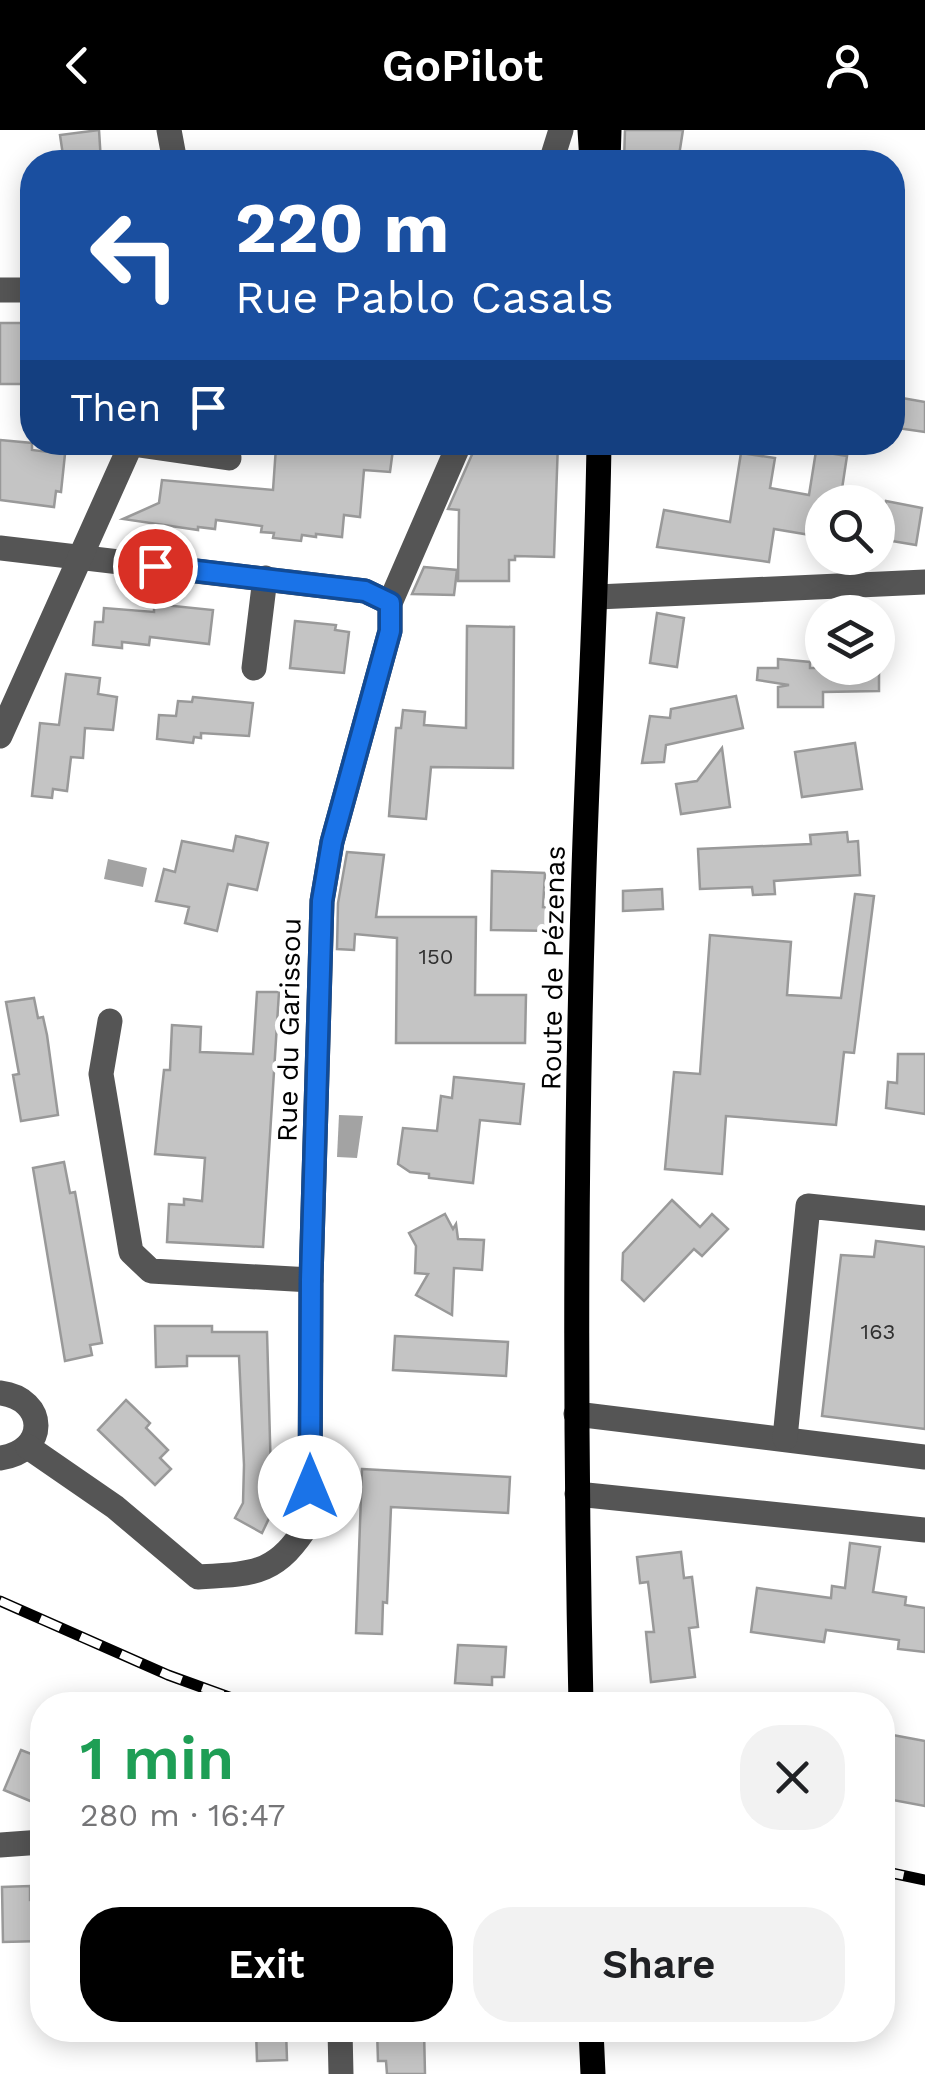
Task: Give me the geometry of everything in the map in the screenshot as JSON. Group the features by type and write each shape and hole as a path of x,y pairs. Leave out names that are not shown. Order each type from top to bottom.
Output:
{"main road":[{"name":"Route de Pézenas","path":"582,1692 576,1414 582,905 599,455"},
{"path":"592,2042 593,2074"}],"street":[{"path":"0,736 127,455"},
{"path":"210,455 229,458"},
{"name":"Rue du Garissou","path":"28,1447 116,1507 198,1577 250,1574 290,1552 310,1522 311,1280 322,901 332,842 390,631 390,603 454,455"},
{"path":"0,548 365,591 390,603"},
{"path":"254,668 265,578"},
{"path":"596,597 925,582"},
{"path":"110,1020 102,1074 132,1252 151,1271 162,1273 311,1280"},
{"path":"785,1438 808,1206 925,1218"},
{"path":"0,1394 16,1395 30,1406 36,1423 28,1447 15,1456 0,1458"},
{"path":"576,1414 925,1457"},
{"path":"577,1494 925,1530"},
{"path":"0,1845 30,1843"},
{"path":"340,2042 341,2074"}],"shaded area":[{"path":"108,859 147,868 143,887 104,879"},
{"path":"339,1115 363,1116 357,1158 337,1157"}],"building":[{"path":"99,130 100,150 62,150 60,135"},
{"path":"625,130 683,130 680,150 624,150"},
{"path":"0,323 20,323 20,384 0,384"},
{"path":"905,399 925,402 925,432 905,429"},
{"path":"0,440 20,442 20,455 65,455 61,492 56,491 54,507 0,500"},
{"path":"275,455 392,455 390,472 364,470 360,517 344,515 342,537 302,535 301,541 273,538 274,533 261,532 262,526 216,520 215,529 198,530 123,519 159,503 162,480 273,490"},
{"path":"472,455 558,455 554,557 515,556 515,560 509,560 509,581 458,581 459,510 448,509"},
{"path":"741,455 775,458 770,488 805,494 805,534 774,529 769,562 657,547 664,510 730,522"},
{"path":"815,455 847,456 843,485 811,485"},
{"path":"895,503 922,508 916,545 895,542"},
{"path":"424,567 457,570 454,595 412,594"},
{"path":"154,604 213,610 209,644 150,637 149,645 93,645 95,622 103,622 104,608 154,612"},
{"path":"657,613 684,618 677,667 650,663"},
{"path":"295,621 336,625 335,630 349,632 344,673 290,668"},
{"path":"467,626 514,627 513,768 431,767 426,819 389,816 396,728 401,728 403,710 425,712 424,725 466,728"},
{"path":"778,659 805,662 805,685 879,685 879,691 823,692 823,707 778,707 778,687 789,685 757,680 758,668 778,668"},
{"path":"66,674 100,678 98,694 117,697 113,730 85,728 83,758 71,757 67,791 53,789 52,798 32,796 40,723 59,725"},
{"path":"736,696 743,728 666,745 664,762 642,763 650,716 670,718 671,709"},
{"path":"193,697 253,703 249,736 201,733 201,738 194,737 193,743 157,739 159,715 176,716 178,701 192,702"},
{"path":"855,743 862,789 802,797 795,752"},
{"path":"722,748 730,807 681,814 676,784 697,781"},
{"path":"847,832 848,842 858,841 860,875 774,881 775,894 753,895 752,887 700,889 698,849 811,844 810,835"},
{"path":"236,836 268,843 257,890 228,884 217,931 185,923 189,907 156,901 164,869 175,872 182,841 233,851"},
{"path":"347,852 384,855 376,917 476,917 475,995 526,995 525,1043 396,1043 397,938 355,934 354,950 337,949 338,903"},
{"path":"492,871 545,873 543,907 556,908 555,931 491,930"},
{"path":"662,889 663,909 623,911 623,891"},
{"path":"855,894 874,896 854,1053 844,1052 836,1125 726,1116 722,1174 665,1169 674,1072 700,1074 710,935 791,942 787,995 841,998"},
{"path":"257,992 279,992 263,1247 167,1242 169,1204 184,1205 184,1199 202,1201 205,1158 155,1154 164,1070 170,1070 172,1025 201,1027 200,1052 253,1054"},
{"path":"34,998 47,1035 58,1115 21,1121 13,1075 19,1074 6,1002"},
{"path":"898,1054 925,1054 925,1114 886,1108 888,1082 897,1083"},
{"path":"454,1077 524,1084 520,1124 480,1120 473,1183 429,1178 429,1174 410,1172 398,1164 403,1128 437,1131 441,1096 452,1098"},
{"path":"64,1162 70,1193 75,1192 102,1343 90,1345 92,1355 65,1361 33,1168"},
{"path":"672,1200 700,1227 712,1214 728,1229 702,1256 694,1249 644,1301 622,1280 623,1253"},
{"path":"445,1214 453,1229 456,1224 458,1239 484,1240 482,1270 454,1268 452,1315 416,1295 428,1274 415,1273 416,1246 409,1233"},
{"path":"876,1241 925,1247 925,1429 822,1416 841,1255 874,1257"},
{"path":"155,1326 212,1326 212,1332 267,1332 272,1512 262,1533 235,1518 243,1503 244,1465 239,1356 187,1356 187,1366 156,1367"},
{"path":"395,1336 508,1342 506,1376 393,1370"},
{"path":"126,1400 150,1423 146,1428 168,1450 160,1458 171,1469 155,1485 98,1430"},
{"path":"362,1469 510,1477 508,1513 391,1507 382,1634 356,1633"},
{"path":"850,1543 880,1547 873,1592 906,1597 905,1605 925,1608 925,1652 898,1649 899,1640 826,1630 824,1642 751,1632 757,1588 831,1598 832,1586 845,1588"},
{"path":"681,1552 684,1578 692,1577 698,1627 689,1628 695,1677 651,1682 646,1632 654,1632 648,1582 640,1583 637,1557"},
{"path":"458,1645 506,1647 504,1677 492,1677 492,1685 455,1683"},
{"path":"895,1735 925,1741 925,1806 895,1800"},
{"path":"21,1750 30,1753 30,1801 4,1790"},
{"path":"30,1886 30,1941 3,1942 2,1887"},
{"path":"256,2042 286,2042 287,2060 257,2061"},
{"path":"377,2042 424,2042 425,2074 387,2074 386,2061 378,2061"}],"railway":[{"path":"0,1601 215,1692"},
{"path":"895,1874 925,1880"}],"route":[{"path":"155,566 365,591 390,603 390,631 332,842 322,901 311,1280 310,1487"}]}
